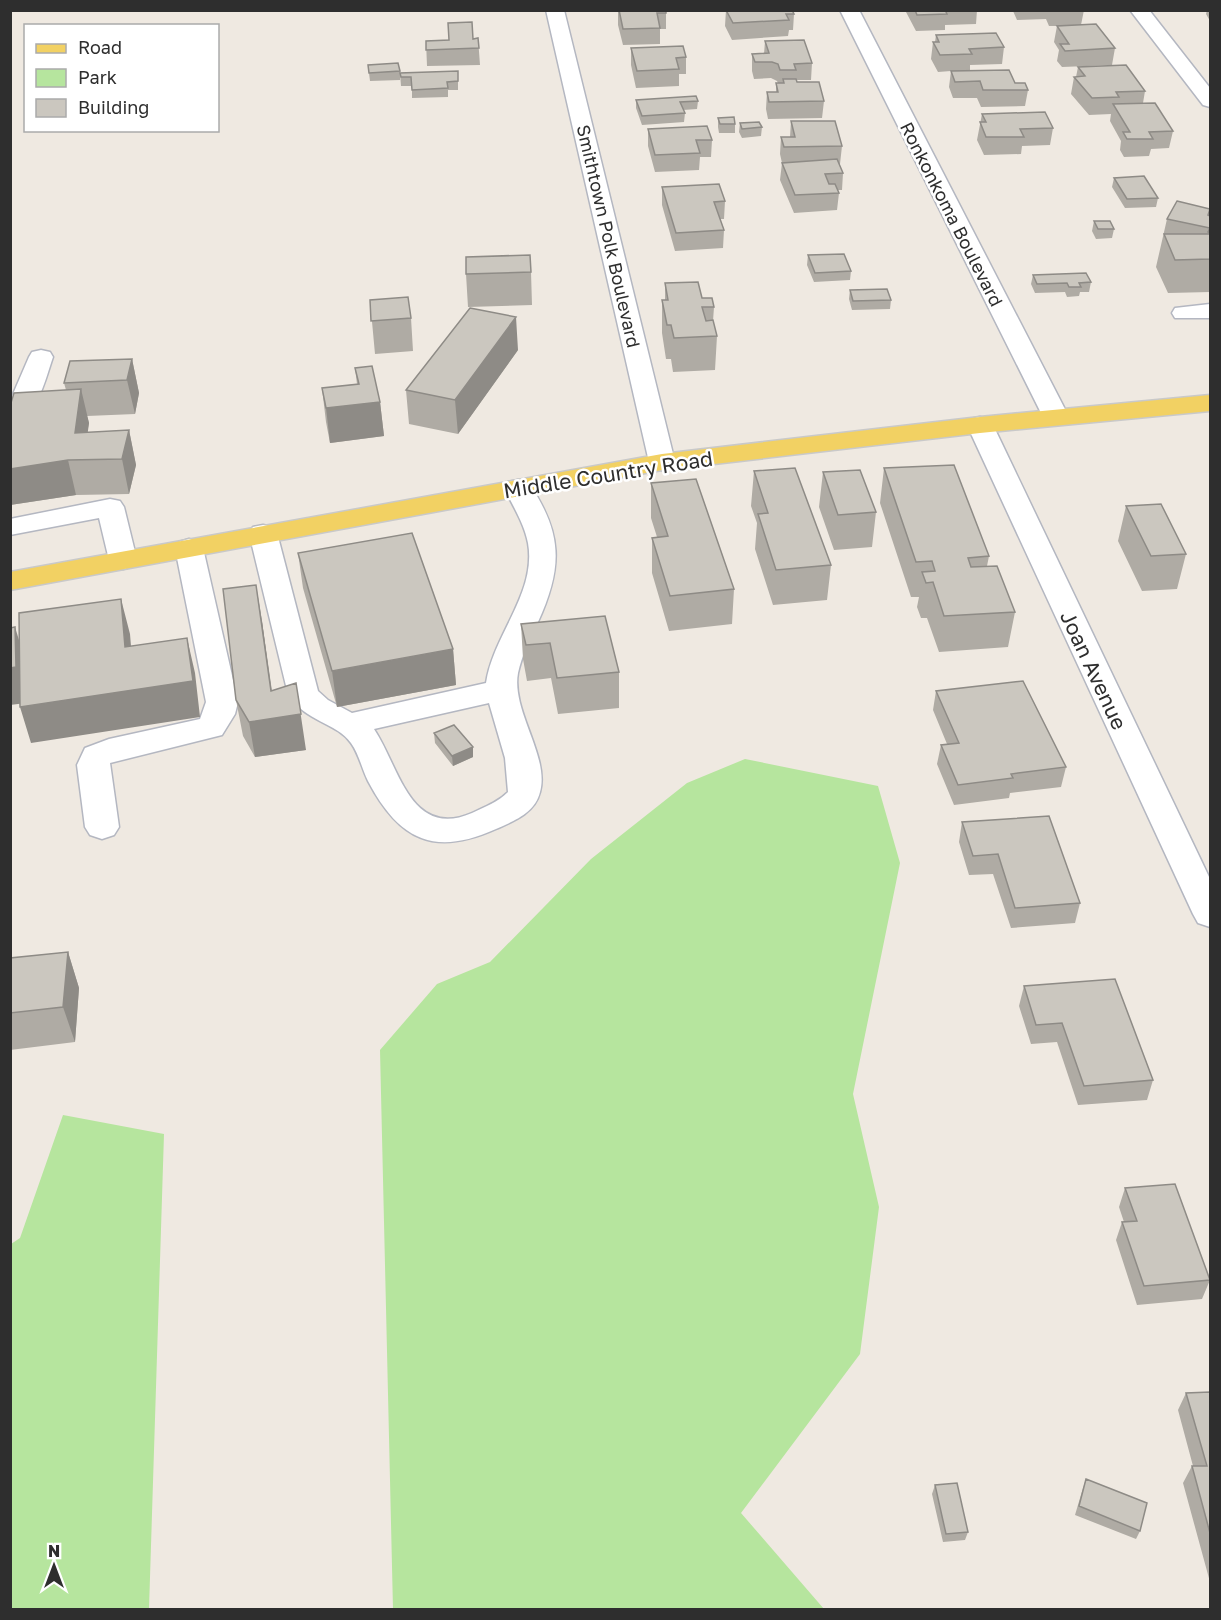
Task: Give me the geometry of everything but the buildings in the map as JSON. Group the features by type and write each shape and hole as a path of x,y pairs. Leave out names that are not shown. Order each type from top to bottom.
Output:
{"main road":[{"name":"Middle Country Road","path":"10,581 662,462 980,424 1210,403"}],"street":[{"name":"Smithtown Polk Boulevard","path":"555,10 662,462"},
{"name":"Ronkonkoma Boulevard","path":"849,10 1056,417"},
{"path":"1139,10 1210,101"},
{"path":"1184,313 1210,311"},
{"path":"10,418 26,398 41,357"},
{"name":"Joan Avenue","path":"980,424 1210,914"},
{"path":"263,533 303,694 313,708 349,724 364,737 386,785 412,818 427,829 442,831 470,828 511,807 523,794 525,777 501,690 501,676 528,610 544,557 540,535 518,488"},
{"path":"10,527 110,507 123,560"},
{"path":"102,827 93,765 96,756 109,750 211,727 219,714 222,702 189,548"},
{"path":"349,724 501,690"}],"green space":[{"path":"745,759 878,786 900,863 853,1094 879,1207 860,1354 741,1513 824,1609 393,1609 380,1050 437,984 490,962 591,859 687,783"},
{"path":"63,1115 164,1134 149,1609 11,1609 11,1244 20,1238"}]}
